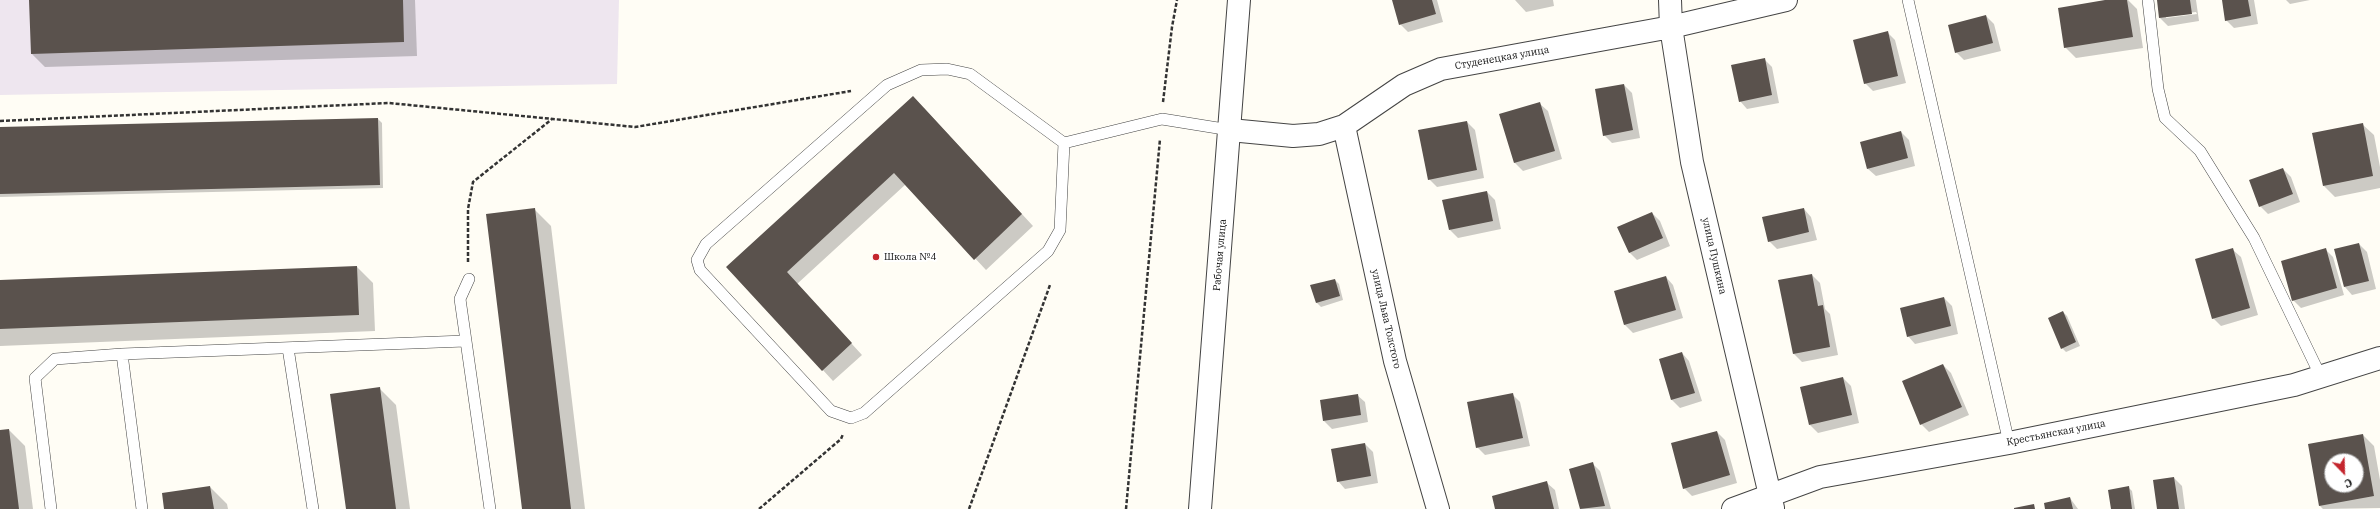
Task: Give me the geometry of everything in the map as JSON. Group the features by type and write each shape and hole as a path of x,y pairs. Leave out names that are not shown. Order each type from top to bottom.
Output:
{"street":[{"name":"Рабочая улица","path":"1200,509 1239,0"},
{"name":"улица Пушкина","path":"1670,0 1671,27 1692,162 1771,502"},
{"name":"Студенецкая улица","path":"1230,130 1293,136 1319,134 1344,126 1404,85 1441,68 1671,27 1786,0"},
{"name":"улица Льва Толстого","path":"1344,126 1395,361 1438,509"},
{"name":"Крестьянская улица","path":"1733,509 1771,502 1820,477 2009,442 2294,385 2380,358"}],"lane":[{"path":"1908,0 2009,442"},
{"path":"2148,0 2158,89 2165,118 2200,151 2254,238 2321,376"},
{"path":"946,69 970,74 1064,143 1060,230 1048,251 864,413 851,418 831,411 700,270 697,260 706,244 887,85 921,70 946,69"},
{"path":"1064,143 1162,119 1230,130"},
{"path":"468,279 460,299 490,509"},
{"path":"51,509 35,378 55,359 122,354 465,341"},
{"path":"288,348 313,509"},
{"path":"122,354 142,509"}],"path":[{"path":"1126,509 1162,119 1172,28 1177,0"},
{"path":"0,120 389,103 635,127 887,85"},
{"path":"468,279 468,209 473,182 552,119"},
{"path":"969,509 1050,285"},
{"path":"758,509 840,439 851,418"}],"shaded area":[{"path":"0,0 619,0 617,84 0,95"}],"building":[{"path":"29,0 403,0 404,42 31,54"},
{"path":"1392,0 1432,0 1436,14 1399,25"},
{"path":"2105,0 2127,0 2133,37 2064,48 2058,8"},
{"path":"2157,0 2190,0 2192,14 2159,18"},
{"path":"2222,0 2248,0 2251,16 2225,21"},
{"path":"1986,15 1993,43 1955,53 1948,25"},
{"path":"1888,31 1898,76 1864,84 1853,40"},
{"path":"1765,58 1772,95 1739,102 1731,65"},
{"path":"1624,84 1633,130 1603,136 1595,89"},
{"path":"913,96 1022,214 974,260 894,173 787,272 852,343 822,371 726,267"},
{"path":"1540,102 1555,151 1514,163 1499,114"},
{"path":"378,118 380,185 0,194 0,127"},
{"path":"1467,121 1477,170 1428,180 1418,130"},
{"path":"2363,123 2373,176 2323,186 2312,133"},
{"path":"1901,131 1908,158 1867,169 1860,142"},
{"path":"2283,168 2293,194 2259,207 2249,180"},
{"path":"1487,191 1493,221 1449,230 1442,200"},
{"path":"535,208 571,509 522,509 486,214"},
{"path":"1804,208 1809,232 1768,242 1762,217"},
{"path":"1652,212 1663,238 1629,253 1617,227"},
{"path":"2359,243 2369,281 2344,287 2334,249"},
{"path":"2233,248 2250,308 2212,319 2195,259"},
{"path":"2326,248 2337,288 2292,301 2281,261"},
{"path":"357,266 359,315 0,329 0,280"},
{"path":"1812,274 1818,306 1823,305 1830,347 1793,354 1778,280"},
{"path":"1666,276 1676,310 1624,325 1614,291"},
{"path":"1335,279 1340,296 1316,303 1310,285"},
{"path":"1944,297 1951,326 1907,337 1900,308"},
{"path":"2063,311 2076,342 2061,349 2048,318"},
{"path":"1682,352 1695,393 1671,400 1659,359"},
{"path":"1943,364 1962,407 1920,425 1902,381"},
{"path":"1843,377 1852,415 1809,425 1800,387"},
{"path":"380,387 396,509 346,509 330,394"},
{"path":"1513,393 1523,438 1476,448 1467,402"},
{"path":"1358,394 1361,415 1323,421 1320,400"},
{"path":"9,429 19,509 0,509 0,430"},
{"path":"1717,431 1730,475 1683,489 1671,443"},
{"path":"2363,434 2374,496 2319,506 2308,444"},
{"path":"1365,443 1371,476 1337,482 1331,449"},
{"path":"1593,462 1605,506 1580,509 1569,469"},
{"path":"2174,477 2179,509 2157,509 2153,480"},
{"path":"1547,481 1554,509 1495,509 1492,496"},
{"path":"210,486 214,509 164,509 162,493"},
{"path":"2129,486 2132,509 2111,509 2108,490"},
{"path":"2070,497 2073,509 2045,509 2044,503"},
{"path":"2034,504 2035,509 2014,509 2014,508"}],"place":[{"name":"Школа №4","path":"876,257"}]}
